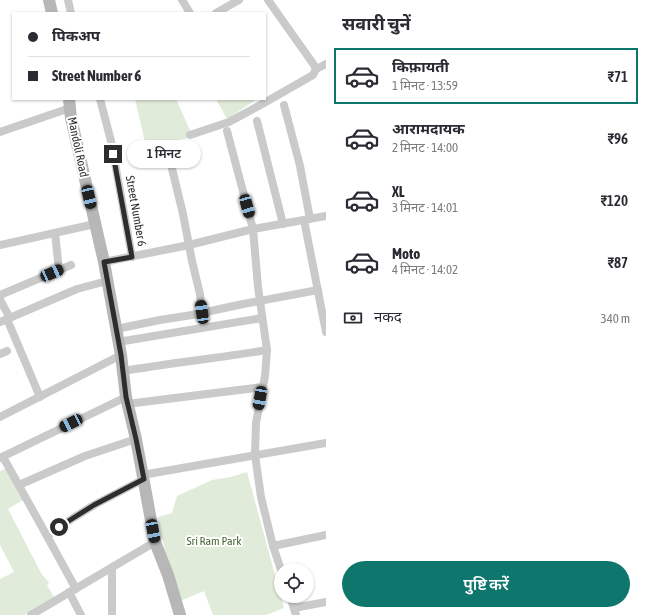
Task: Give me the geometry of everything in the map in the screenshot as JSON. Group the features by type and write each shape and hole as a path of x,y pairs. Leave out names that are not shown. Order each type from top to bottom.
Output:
{"street":[{"path":"49,0 52,12"},
{"path":"68,0 71,12"},
{"path":"182,0 189,12"},
{"path":"218,12 239,0"},
{"path":"268,0 316,69"},
{"path":"190,135 229,122 313,75 316,69 326,64"},
{"name":"Street Number 6","path":"100,100 111,141 132,257"},
{"path":"1,128 69,104"},
{"name":"Mandoli Road","path":"69,104 70,118 104,262 121,355 126,400 136,439 156,542 180,615"},
{"path":"284,105 300,166 307,220 326,332"},
{"path":"257,121 283,224"},
{"path":"227,131 253,228 260,301 267,350 265,376 256,423 255,455 261,497 272,546 278,563"},
{"path":"168,152 183,214 200,294 202,312"},
{"path":"104,262 189,245 253,228 326,216"},
{"path":"1,242 55,233 95,224"},
{"path":"55,233 59,270"},
{"path":"0,295 71,265"},
{"path":"6,320 77,289 107,281"},
{"path":"116,329 318,290"},
{"path":"0,300 6,320 40,397"},
{"path":"118,342 262,318"},
{"path":"123,371 267,350"},
{"path":"0,417 121,355"},
{"path":"81,615 72,591 47,536 19,485 1,457 126,400 263,387"},
{"path":"19,485 85,456 136,439"},
{"path":"47,536 94,505 143,477 326,443"},
{"path":"272,546 326,534"},
{"path":"31,615 41,612 72,591 156,542"},
{"path":"112,568 112,615"},
{"path":"295,611 326,602"}],"green space":[{"path":"135,100 176,100 193,137 146,147"},
{"path":"217,100 256,100 227,119"},
{"path":"7,468 23,500 8,509 41,573 49,583 47,585 54,597 24,615 0,615 0,579 14,572 0,545 0,471"},
{"name":"Sri Ram Park","path":"247,472 274,571 274,603 283,603 284,608 266,615 213,615 204,591 178,602 158,517 172,513 177,496 212,480 231,477"}],"route":[{"path":"59,527 94,505 144,479 126,397 121,355 104,262 132,257 113,154"}]}
